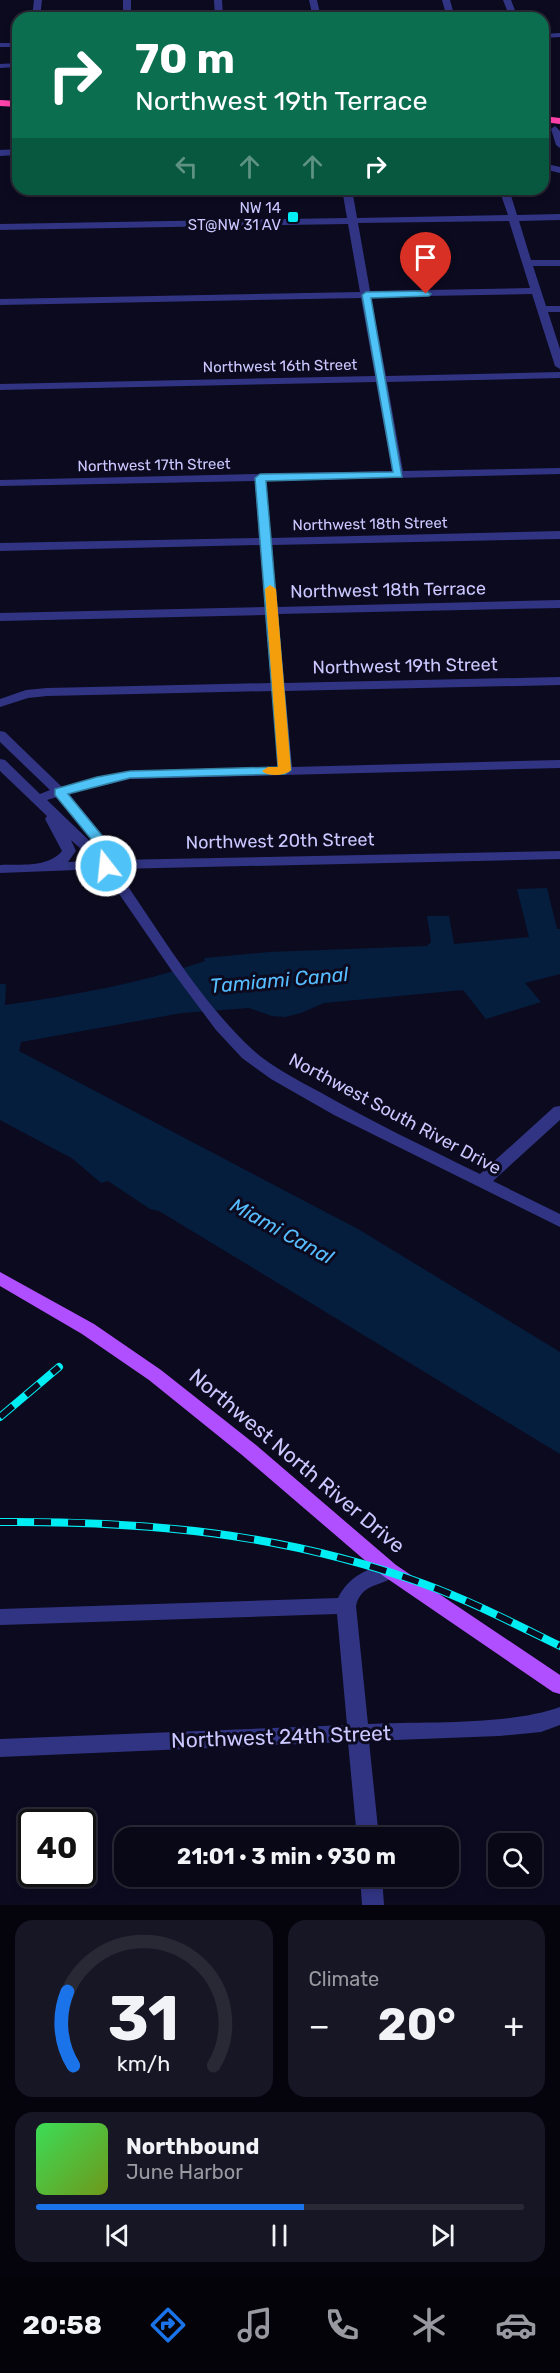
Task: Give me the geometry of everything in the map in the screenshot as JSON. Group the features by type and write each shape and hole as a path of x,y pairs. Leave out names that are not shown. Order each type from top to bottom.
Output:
{"main road":[{"name":"Northwest North River Drive","path":"0,1278 88,1329 155,1375 249,1450 389,1570 560,1686"}],"street":[{"path":"348,195 398,475"},
{"path":"506,195 559,361"},
{"path":"0,227 560,217"},
{"path":"527,263 560,263"},
{"path":"0,302 536,291"},
{"path":"542,309 560,309"},
{"name":"Northwest 16th Street","path":"0,387 560,375"},
{"name":"Northwest 17th Street","path":"0,483 560,471"},
{"path":"260,478 285,770"},
{"name":"Northwest 18th Street","path":"0,548 560,535"},
{"name":"Northwest 18th Terrace","path":"0,617 560,604"},
{"name":"Northwest 19th Street","path":"0,703 26,694 48,692 560,681"},
{"path":"0,735 60,792 107,849 106,866"},
{"path":"0,763 49,813 75,833 106,866"},
{"path":"36,799 97,781 130,775 560,764"},
{"path":"43,868 62,860 69,851 49,813"},
{"name":"Northwest 20th Street","path":"0,869 200,861 560,855"},
{"name":"Northwest South River Drive","path":"106,866 177,968 222,1027 264,1067 303,1091 560,1221"},
{"path":"481,1182 560,1111"},
{"path":"367,1827 346,1606 349,1591 354,1586 389,1570"},
{"path":"0,1617 346,1606"},
{"name":"Northwest 24th Street","path":"0,1748 521,1726 541,1723 560,1716"},
{"path":"372,1887 373,1905"}],"water":[{"path":"547,888 557,929 560,929 560,974 525,983 541,1002 486,1019 463,990 324,1003 285,1017 272,1016 249,1008 182,1013 21,1042 19,1051 358,1229 560,1352 560,1454 159,1211 150,1209 108,1181 101,1183 73,1159 0,1120 0,984 6,984 5,1005 81,993 131,982 205,961 204,958 269,952 427,946 431,942 427,916 449,916 454,944 529,937 517,889"}],"railway":[{"path":"0,1417 59,1367"},
{"path":"0,1522 55,1522 162,1528 267,1542 319,1553 424,1584 493,1613 560,1646"}],"slow traffic":[{"path":"268,771 285,770 270,589"}],"place":[{"name":"NW 14 ST@NW 31 AV","path":"293,217"}],"route":[{"path":"106,866 107,849 60,792 108,778 130,775 285,770 260,478 398,475 366,295 426,294"}],"water label":[{"name":"Tamiami Canal","path":"279,980"},
{"name":"Miami Canal","path":"282,1231"}]}
